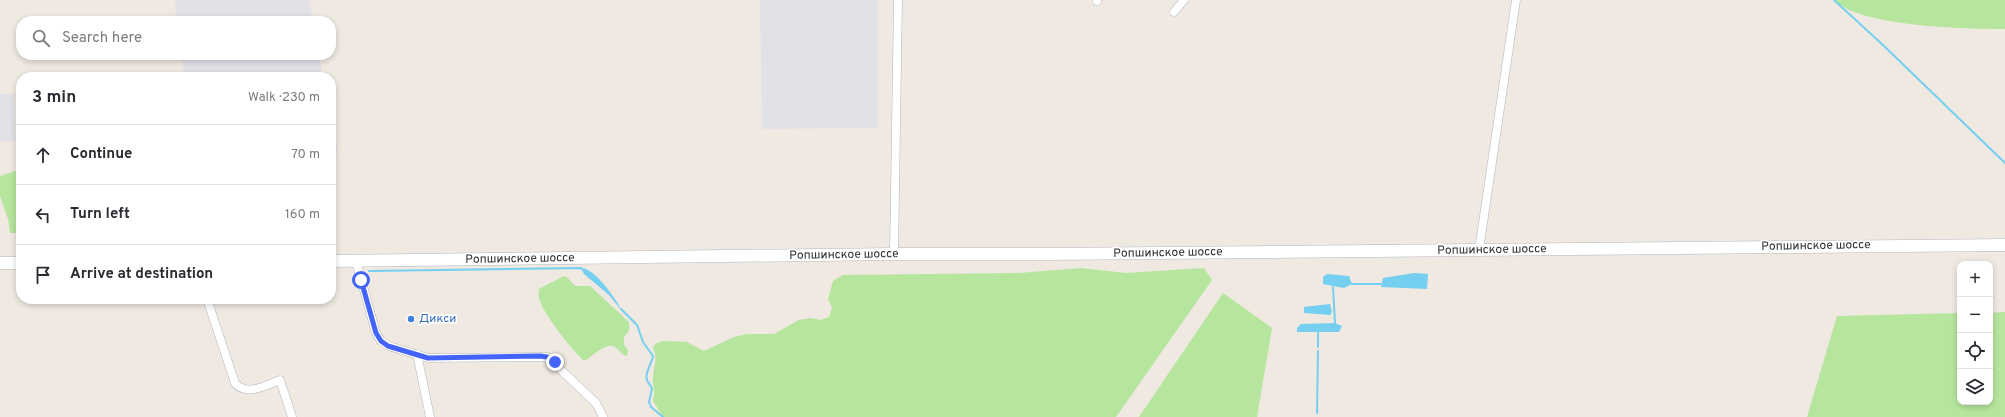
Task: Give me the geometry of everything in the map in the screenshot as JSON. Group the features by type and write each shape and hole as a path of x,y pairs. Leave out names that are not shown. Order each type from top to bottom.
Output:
{"main road":[{"name":"Ропшинское шоссе","path":"336,261 894,254 1048,254 2005,245"},
{"path":"0,263 16,263"}],"street":[{"path":"894,254 898,0"},
{"path":"1174,12 1184,0"},
{"path":"1479,250 1516,0"},
{"path":"356,261 376,333 381,341 388,346 428,358 547,357 596,403 603,417"},
{"path":"209,304 234,383 239,388 250,391 280,380 292,417"},
{"path":"417,354 430,417"}],"shaded area":[{"path":"175,0 309,0 312,16 177,16"},
{"path":"760,0 878,0 878,128 762,129"},
{"path":"182,60 320,60 322,72 184,72"},
{"path":"0,94 14,94 15,141 0,142"},
{"path":"336,144 338,154 336,154"}],"green space":[{"path":"1834,0 2005,0 2005,29 1941,27 1890,21 1866,16 1847,9"},
{"path":"16,171 16,233 10,233 8,219 0,196 0,176"},
{"path":"1081,268 1126,273 1204,268 1212,280 1116,417 663,417 653,401 655,359 653,348 655,344 663,341 687,342 704,351 734,337 747,334 774,334 799,320 811,318 820,320 829,317 832,308 828,299 833,281 843,275 1019,273"},
{"path":"564,276 567,277 575,286 590,286 629,322 629,331 624,337 624,345 628,350 627,356 622,354 615,347 607,346 584,361 566,341 541,305 539,296 539,289"},
{"path":"1223,293 1272,328 1257,417 1139,417"},
{"path":"2005,312 2005,417 1807,417 1837,316 1957,313 1957,405 1993,405 1993,313"}],"water":[{"path":"581,268 586,269 598,278 610,292 622,311 609,295 584,274"},
{"path":"1414,273 1428,274 1427,289 1381,287 1383,278"},
{"path":"1327,274 1349,276 1352,284 1344,288 1323,284 1323,277"},
{"path":"1330,304 1332,312 1330,315 1304,313 1304,307"},
{"path":"1335,323 1342,326 1339,332 1297,332 1297,328 1301,324"}],"waterway":[{"path":"1834,0 1884,46 2005,163"},
{"path":"369,271 581,268 583,270"},
{"path":"1352,284 1381,284"},
{"path":"1333,287 1335,323"},
{"path":"621,309 637,325 643,342 653,356 646,378 652,389 649,402 651,407 663,417"},
{"path":"1318,333 1318,347"},
{"path":"1317,413 1318,351"}],"place":[{"name":"Дикси","path":"411,319"}],"route":[{"path":"361,280 376,333 381,341 388,346 428,358 540,356 547,357 555,362"}]}
